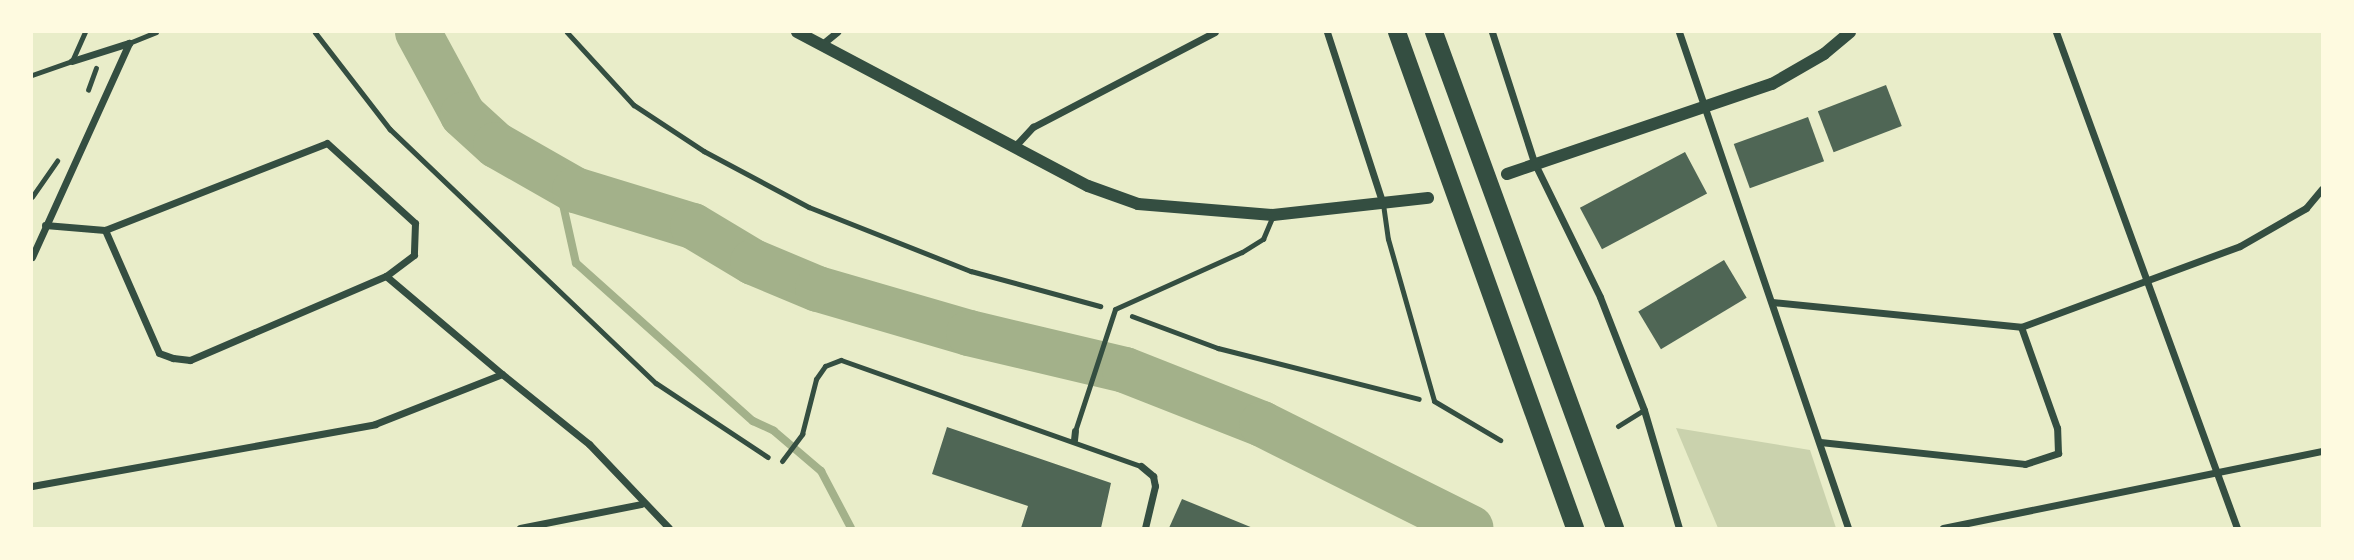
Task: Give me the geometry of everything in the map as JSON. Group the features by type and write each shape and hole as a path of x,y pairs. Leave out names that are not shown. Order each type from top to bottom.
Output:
{"highway":[{"path":"1397,32 1575,528"},
{"path":"1434,32 1615,528"}],"street":[{"path":"797,32 1016,145 1088,186 1138,204 1273,215 1428,198"},
{"path":"821,45 837,32"},
{"path":"1016,145 1033,127 1215,32"},
{"path":"1327,32 1382,201"},
{"path":"1492,32 1534,162 1600,297 1644,410 1679,528"},
{"path":"1679,32 1849,528"},
{"path":"1507,174 1534,162 1772,84 1824,54 1850,32"},
{"path":"2056,32 2220,470 2237,528"},
{"path":"72,61 129,43"},
{"path":"32,257 129,43"},
{"path":"45,225 105,230 327,143 415,223 414,255 386,276 190,360 159,353 105,230"},
{"path":"1772,302 2021,327 2275,229 2306,208 2322,189"},
{"path":"386,276 589,444 642,504 669,528"},
{"path":"1820,442 2025,464 2058,453 2057,428 2021,327"},
{"path":"32,486 375,424 502,374"},
{"path":"1943,528 2322,450"},
{"path":"1141,466 1153,476 1155,486 1146,528"},
{"path":"520,528 642,504"}],"lane":[{"path":"32,75 72,61 85,32"},
{"path":"129,43 156,32"},
{"path":"1382,201 1388,239 1434,401 1500,440"},
{"path":"1075,435 1115,309 1242,252 1263,239 1273,215"},
{"path":"782,461 802,434 816,379 825,366 841,360 1075,435 1141,466"},
{"path":"1618,426 1644,410"}],"path":[{"path":"315,32 390,129 656,383 756,452 782,461"},
{"path":"567,32 634,105 704,151 809,207 995,279 1115,309 1256,360 1434,401"},
{"path":"85,97 103,51"},
{"path":"32,197 64,153"}],"green space":[{"path":"1676,428 1810,450 1836,528 1718,528"}],"building":[{"path":"1886,85 1902,126 1834,152 1818,111"},
{"path":"1808,117 1824,161 1750,188 1734,144"},
{"path":"1685,152 1707,193 1602,249 1580,208"},
{"path":"1724,260 1747,298 1661,349 1638,312"},
{"path":"947,427 1111,483 1101,528 1021,528 1028,506 932,474"},
{"path":"1182,499 1253,528 1169,528"}],"waterway":[{"path":"418,32 463,115 496,145 575,190 693,226 753,262 818,289 969,333 1125,370 1262,424 1471,528"},
{"path":"549,172 560,191 576,263 753,421 774,431 821,471 851,528"}]}
